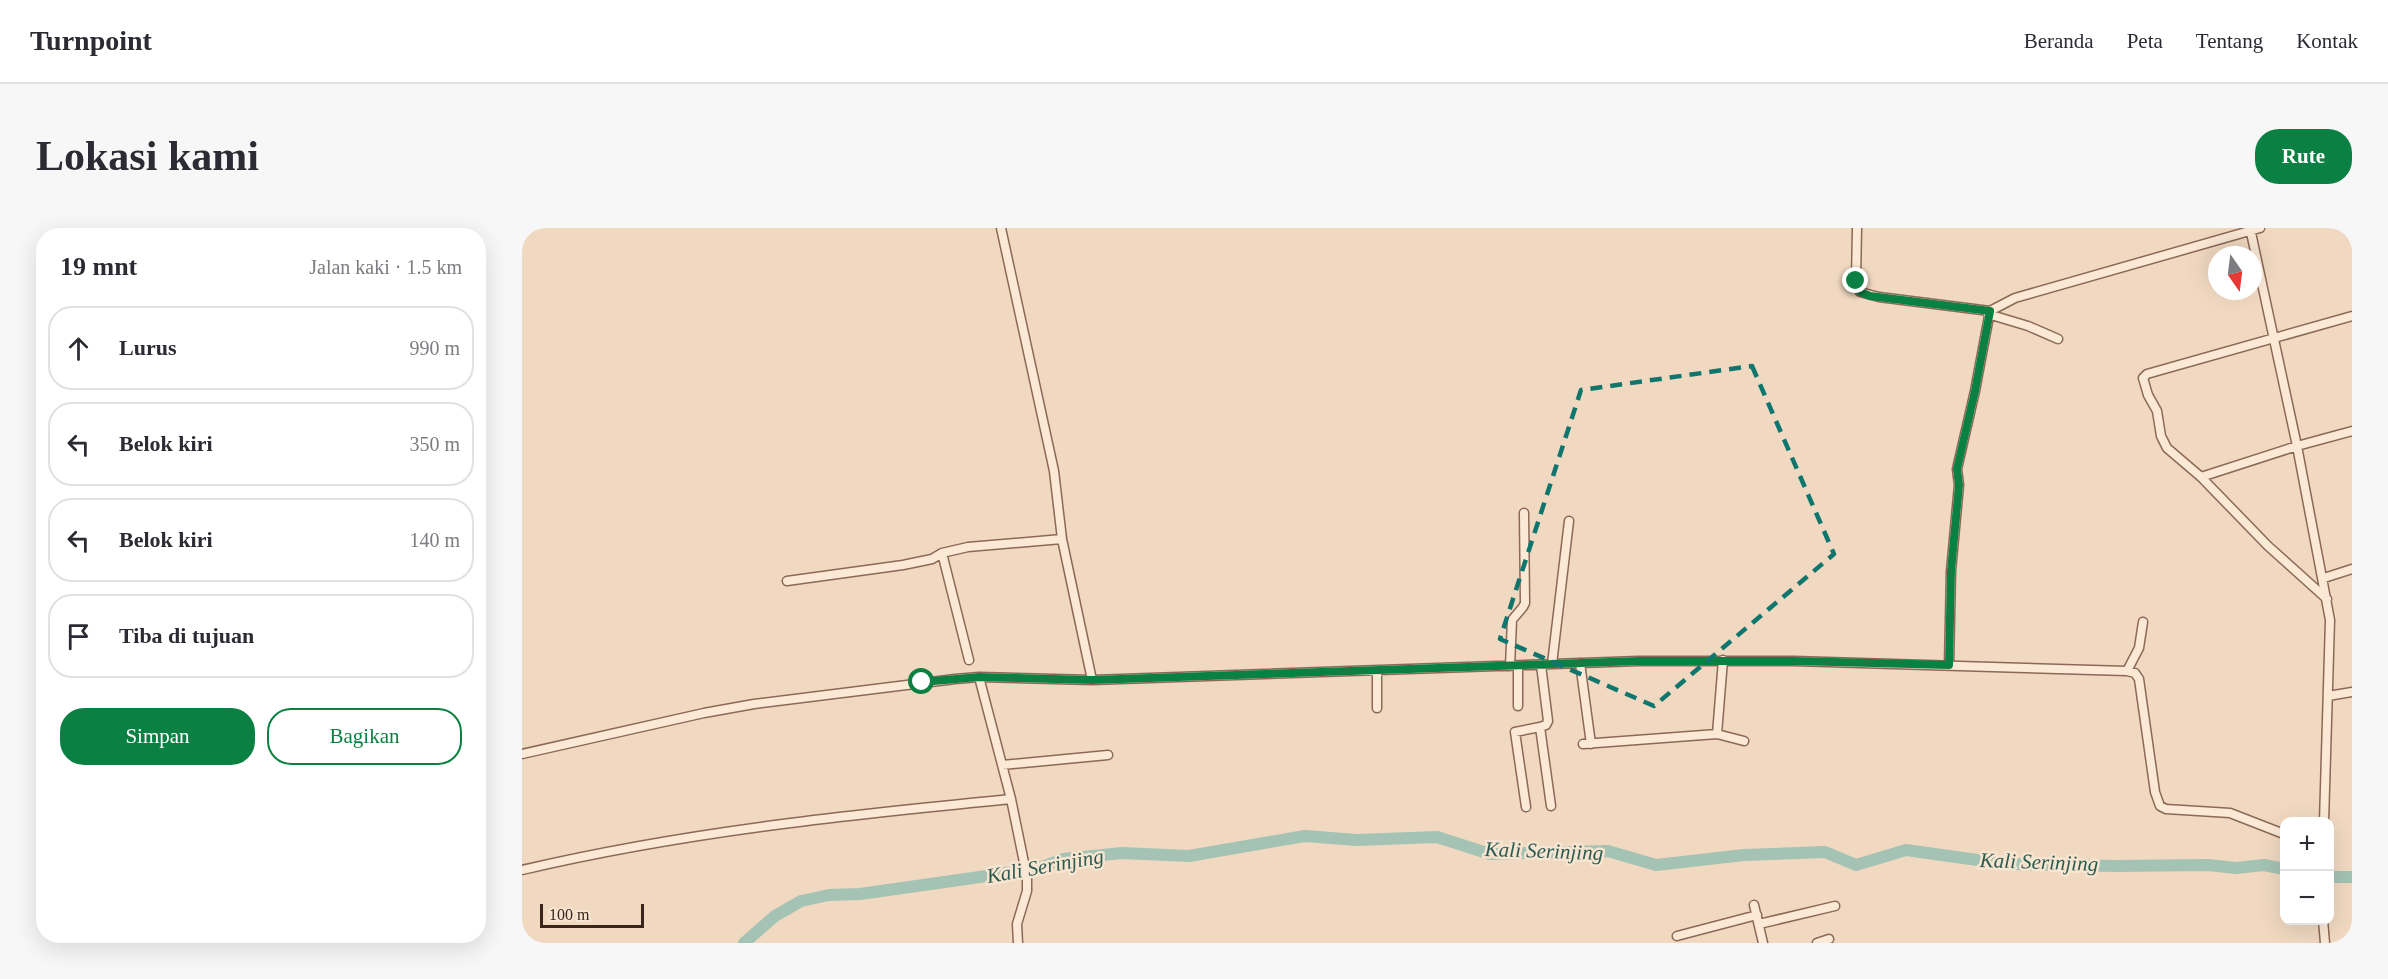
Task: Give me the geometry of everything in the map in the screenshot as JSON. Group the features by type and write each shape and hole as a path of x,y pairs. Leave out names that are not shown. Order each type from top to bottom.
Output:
{"street":[{"path":"1001,228 1054,471 1062,539 1092,680"},
{"path":"1857,228 1856,281 1860,292 1879,297 1989,313 2058,339"},
{"path":"1949,665 1951,571 1959,485 1957,469 1975,391 1989,313 2015,298 2260,228"},
{"path":"2250,229 2297,446 2324,578 2330,620 2324,817"},
{"path":"2327,600 2164,444 2157,411 2148,395 2144,375 2352,316"},
{"path":"2201,477 2352,431"},
{"path":"1518,706 1512,620 1525,603 1524,513"},
{"path":"1552,664 1569,521"},
{"path":"787,581 895,566 933,559 942,553 980,546 1062,539"},
{"path":"942,553 969,660"},
{"path":"2324,578 2352,569"},
{"path":"2127,671 2139,648 2143,622"},
{"path":"1717,734 1723,660"},
{"path":"522,754 744,706 979,677 1092,680 1723,660 2127,671 2135,673 2139,679 2155,792 2160,806 2166,809 2230,813 2280,832"},
{"path":"1580,663 1587,744 1717,734 1744,741"},
{"path":"1526,807 1515,732 1546,725 1548,721 1541,665"},
{"path":"1377,671 1377,708"},
{"path":"979,677 1011,799 1027,877 1027,891 1017,924 1018,943"},
{"path":"2328,696 2352,692"},
{"path":"1540,727 1551,806"},
{"path":"1002,765 1108,755"},
{"path":"522,858 523,870 737,830 1011,799"},
{"path":"1754,905 1763,943"},
{"path":"1677,936 1835,906"},
{"path":"2324,925 2325,943"},
{"path":"1817,943 1829,939"}],"highlighted area":[{"path":"1752,366 1834,554 1654,706 1500,639 1581,390"}],"waterway":[{"name":"Kali Serinjing","path":"744,943 775,916 801,901 829,895 860,894 1039,868 1063,859 1122,853 1189,856 1305,836 1357,840 1437,837 1490,854 1608,851 1656,865 1744,855 1825,852 1856,865 1906,850 2006,864 2208,865 2236,868 2264,865 2280,868"},
{"name":"Kali Serinjing","path":"2334,877 2352,877"}],"route":[{"path":"922,682 979,677 1092,680 1639,661 1723,660 1949,665 1951,571 1959,485 1957,469 1990,311 1870,296 1858,290 1856,281"}]}
